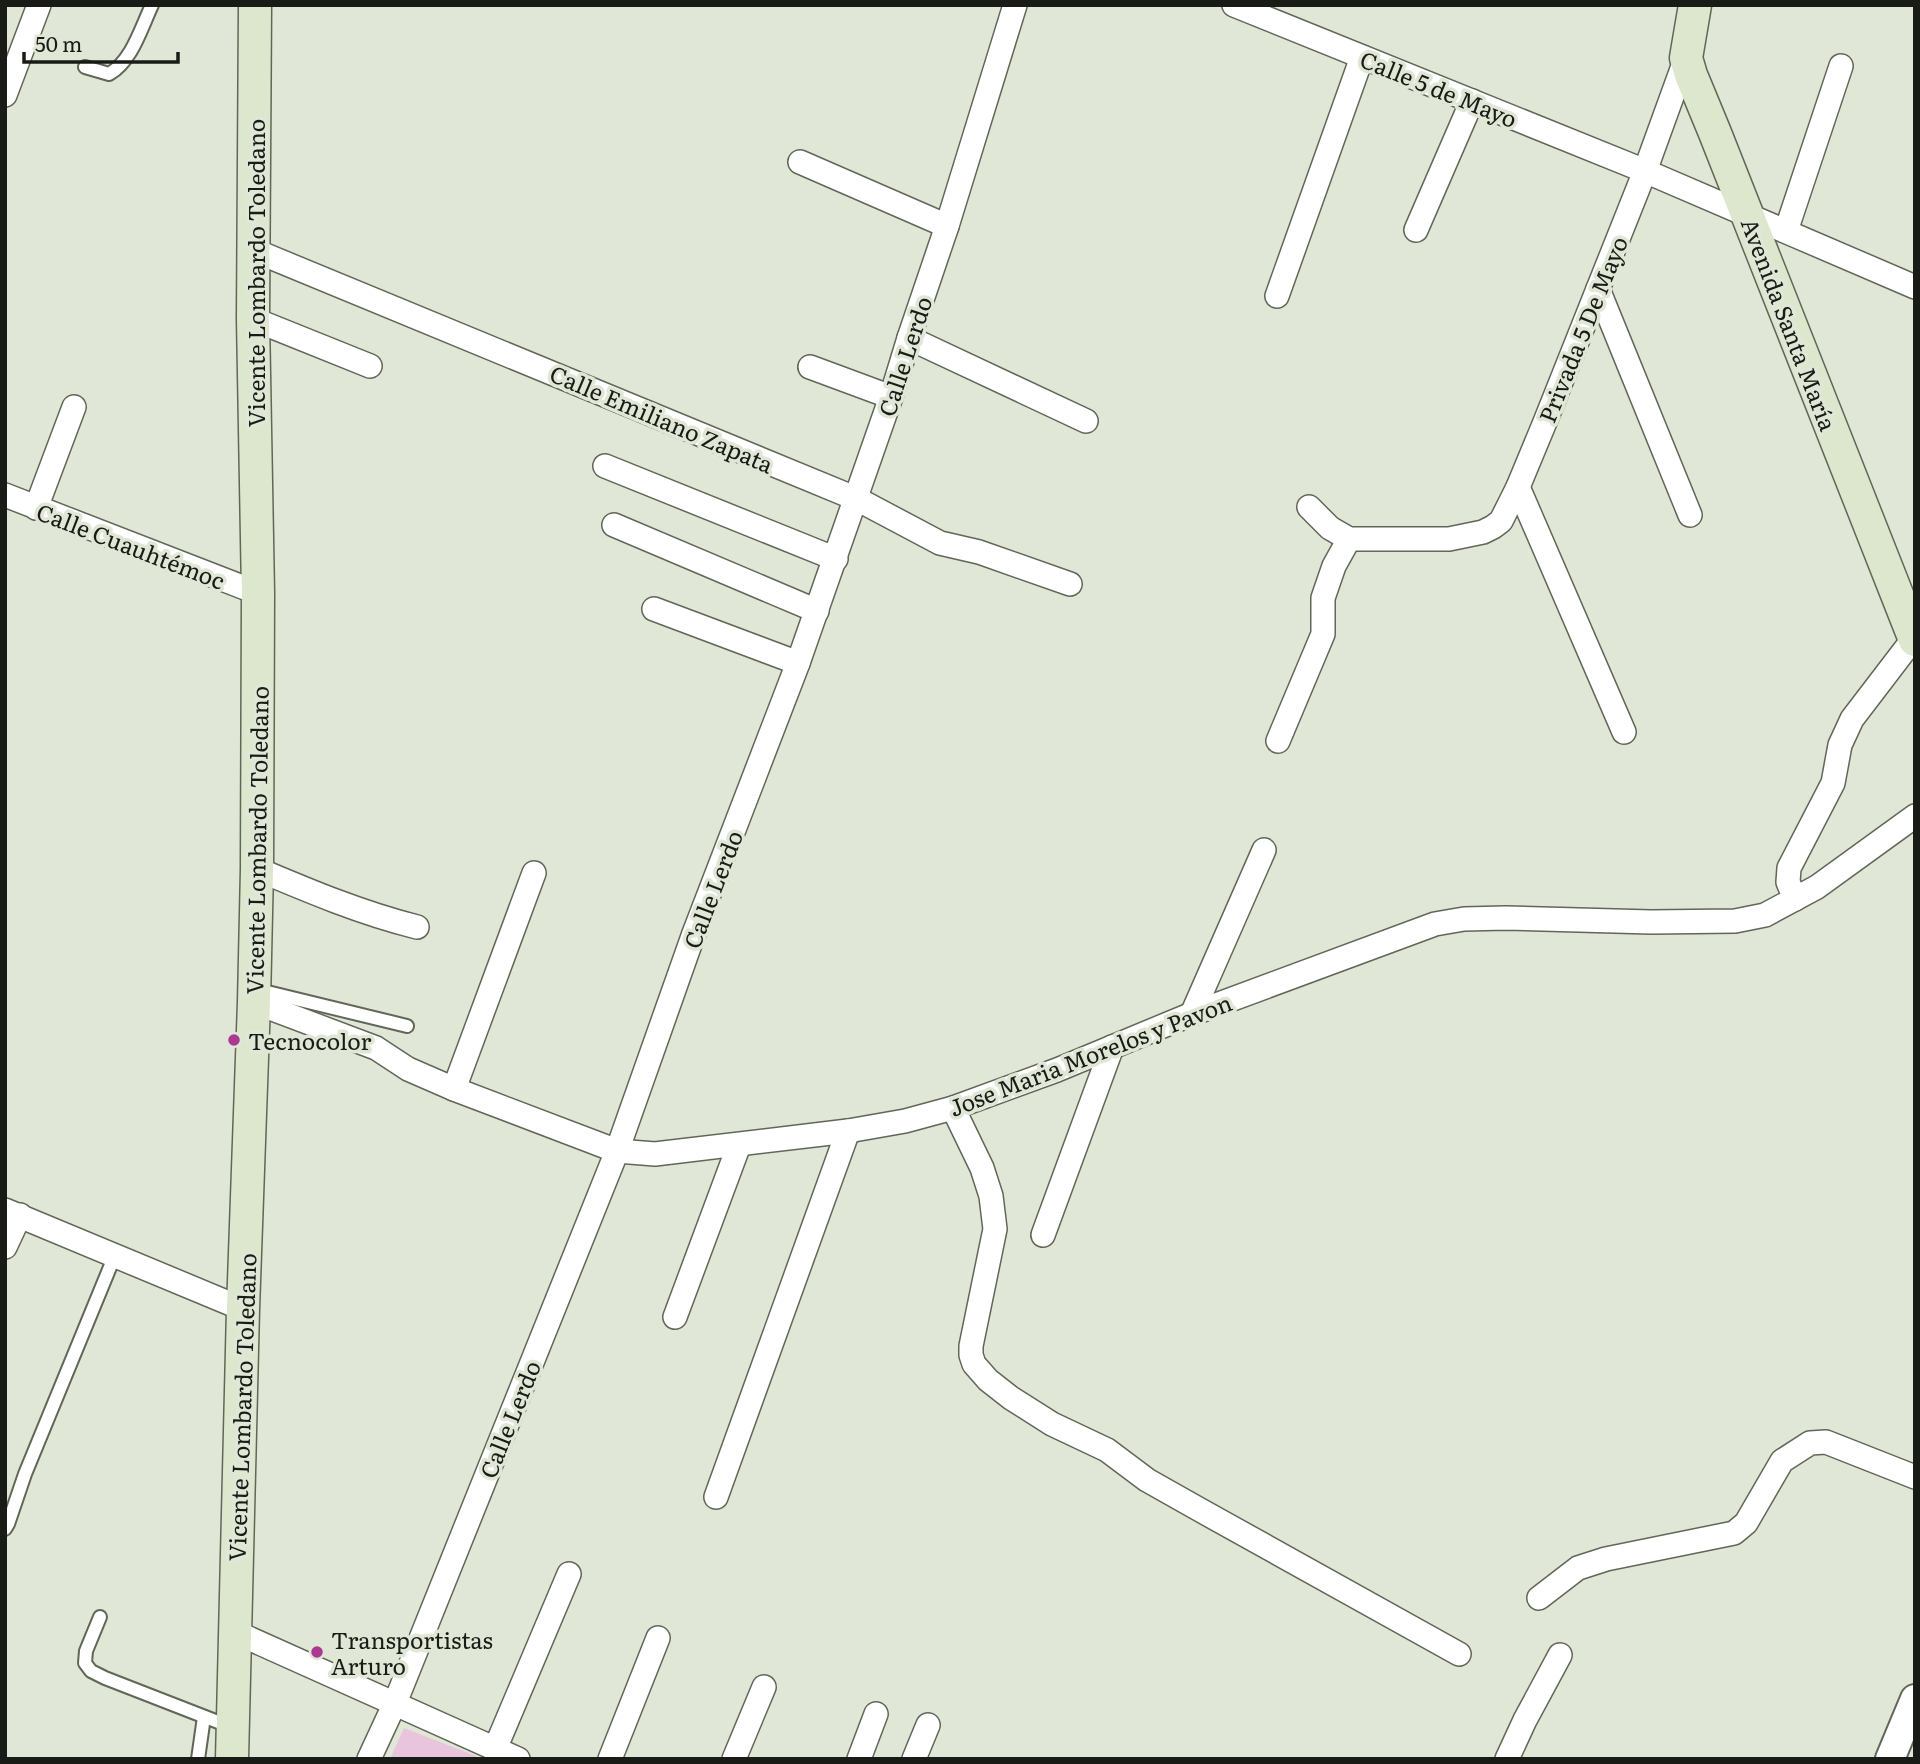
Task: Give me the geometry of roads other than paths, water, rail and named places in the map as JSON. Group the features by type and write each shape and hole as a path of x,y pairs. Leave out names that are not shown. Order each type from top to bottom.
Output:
{"main road":[{"name":"Vicente Lombardo Toledano","path":"232,1759 218,1722 235,1632 257,869 258,593 253,319 255,5"},
{"name":"Avenida Santa María","path":"1695,5 1686,58 1691,75 1914,639"}],"street":[{"path":"5,95 39,5"},
{"name":"Calle Lerdo","path":"369,1759 395,1703 617,1151 693,936 798,663 891,397 1016,5"},
{"name":"Calle 5 de Mayo","path":"1234,5 1645,171 1915,287"},
{"path":"1277,296 1362,57"},
{"path":"1645,171 1686,58"},
{"path":"1786,231 1841,66"},
{"path":"1416,230 1472,101"},
{"path":"800,162 947,226"},
{"name":"Privada 5 De Mayo","path":"1349,539 1449,539 1483,532 1502,521 1645,171"},
{"name":"Calle Emiliano Zapata","path":"253,250 857,499 940,543 979,552 1070,584"},
{"path":"1598,289 1690,515"},
{"path":"253,319 370,366"},
{"path":"909,338 1086,421"},
{"path":"810,367 891,397"},
{"path":"36,508 74,407"},
{"path":"606,466 836,559"},
{"path":"1518,487 1624,732"},
{"name":"Calle Cuauhtémoc","path":"5,495 258,593"},
{"path":"1278,740 1323,634 1323,598 1334,566 1349,539 1330,528 1309,507"},
{"path":"614,525 817,611"},
{"path":"654,609 798,663"},
{"path":"1795,899 1788,882 1789,868 1833,783 1844,734 1852,719 1914,639"},
{"name":"Jose Maria Morelos y Pavon","path":"254,996 376,1048 408,1069 454,1089 617,1151 655,1154 740,1145 848,1131 905,1121 953,1108 1057,1070 1192,1014 1435,924 1464,919 1506,918 1735,922 1765,915 1817,887 1915,816"},
{"path":"1192,1014 1264,850"},
{"path":"257,869 332,901 417,927"},
{"path":"454,1089 534,873"},
{"path":"1043,1235 1112,1047"},
{"path":"953,1108 982,1168 991,1196 995,1229 971,1346 974,1364 988,1380 1052,1424 1107,1450 1147,1480 1459,1654"},
{"path":"716,1497 848,1131"},
{"path":"675,1317 740,1145"},
{"path":"5,1247 12,1212 243,1309"},
{"path":"1539,1598 1578,1568 1606,1559 1734,1533 1746,1523 1782,1461 1810,1443 1826,1442 1915,1476"},
{"path":"495,1749 569,1574"},
{"path":"235,1632 518,1759"},
{"path":"610,1759 659,1638"},
{"path":"1507,1759 1560,1655"},
{"path":"734,1759 764,1687"},
{"path":"1890,1759 1915,1699"},
{"path":"859,1759 876,1714"},
{"path":"916,1758 928,1725"}],"lane":[{"path":"85,67 109,74 118,68 131,50 152,5"},
{"path":"254,996 407,1026"},
{"path":"5,1529 115,1255"},
{"path":"100,1617 86,1651 85,1663 91,1671 104,1678 218,1722 198,1759"}],"place":[{"name":"Tecnocolor","path":"234,1040"},
{"name":"Transportistas Arturo","path":"317,1652"}]}
